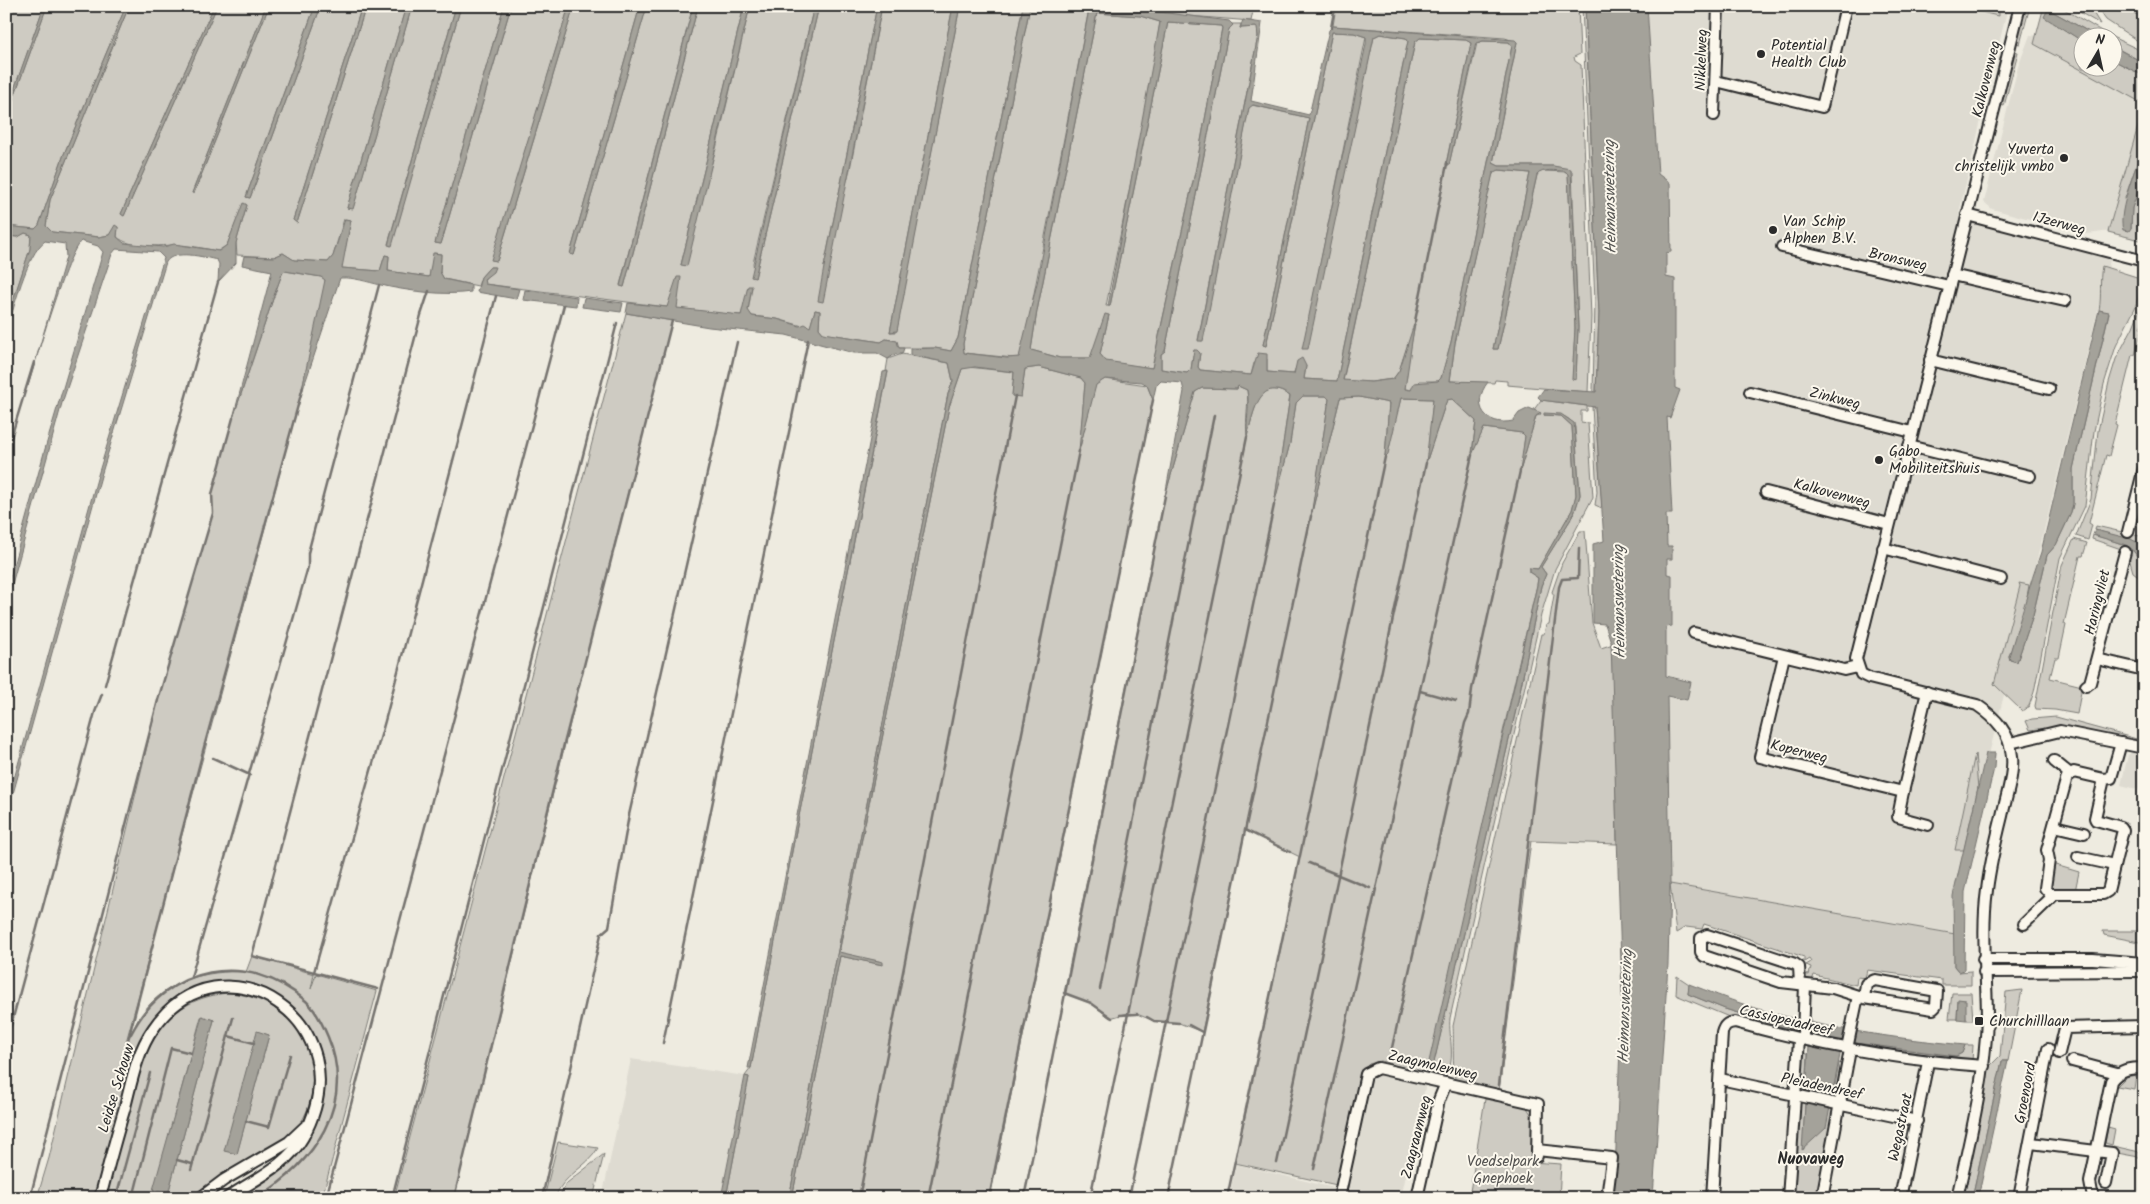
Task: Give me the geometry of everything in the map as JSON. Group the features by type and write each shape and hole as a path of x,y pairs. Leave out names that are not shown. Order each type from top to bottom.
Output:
{"street":[{"name":"Nikkelweg","path":"1714,115 1718,6"},
{"path":"1716,81 1822,107 1846,6"},
{"name":"Kalkovenweg","path":"1857,668 1856,659 1883,548 2020,6"},
{"name":"IJzerweg","path":"1967,215 2144,261"},
{"name":"Bronsweg","path":"1782,246 1949,286"},
{"path":"1952,275 2065,301"},
{"path":"1930,360 2049,389"},
{"name":"Zinkweg","path":"1750,392 1912,432"},
{"path":"1909,446 2030,476"},
{"path":"2128,532 2144,468"},
{"name":"Kalkovenweg","path":"1766,492 1889,524"},
{"path":"1883,548 2000,579"},
{"name":"Haringvliet","path":"2086,686 2090,684 2125,552"},
{"path":"1694,633 1844,670 1857,668 1861,674 1869,678 1977,706 1992,716 2004,730 2010,743 2012,758 2008,792 1987,890 1983,929 1987,1018 1984,1066 1957,1198"},
{"name":"Koperweg","path":"1784,656 1760,757 1903,792"},
{"name":"Haringvliet","path":"2097,659 2144,670"},
{"path":"1928,692 1898,817 1928,825"},
{"path":"2010,743 2060,731 2144,748"},
{"path":"2104,779 2095,818 2096,820 2121,827 2123,830 2108,891 2104,894 2054,895 2044,888 2049,860 2047,850 2066,781 2070,774 2079,772 2104,779 2111,778 2114,775 2121,743"},
{"path":"2054,761 2070,774"},
{"path":"2054,826 2084,833"},
{"path":"2078,857 2114,865"},
{"path":"2024,924 2054,895"},
{"path":"1788,1198 1794,1095 1804,1039 1805,1010 1803,984 1799,967 1795,964 1706,935 1701,938 1701,952 1704,956 1782,982 1803,984 1833,988 1861,997 1932,1009 1936,1006 1937,991 1874,980 1866,984 1861,997 1853,1020 1847,1047 1840,1105 1822,1198"},
{"path":"1984,959 2093,959 2144,963"},
{"path":"1984,972 2144,971"},
{"name":"Leidse Schouw","path":"100,1198 136,1065 144,1043 162,1016 174,1005 199,992 227,988 256,992 282,1005 298,1020 313,1046 320,1078 316,1104 298,1144 277,1166 227,1198"},
{"name":"Cassiopeiadreef","path":"1712,1198 1722,1033 1728,1023 1735,1022 1804,1039 1928,1062 1984,1066"},
{"path":"2059,1053 2065,1028 2144,1026"},
{"name":"Groenoord","path":"2019,1198 2048,1049"},
{"path":"2072,1061 2117,1073"},
{"name":"Wegastraat","path":"1900,1198 1928,1062"},
{"name":"Zaagmolenweg","path":"1339,1198 1366,1074 1378,1068 1538,1104 1537,1153 1612,1158 1607,1198"},
{"path":"2093,1198 2090,1182 2108,1089 2117,1073 2126,1069 2144,1068"},
{"name":"Pleiadendreef","path":"1720,1080 1917,1121"},
{"name":"Zaagraamweg","path":"1417,1198 1439,1100 1446,1083"},
{"name":"Leidse Schouw","path":"200,1198 224,1180 278,1150 307,1126"},
{"name":"Groenoord","path":"2031,1143 2112,1153 2106,1183"}],"shaded area":[{"name":"Heimanswetering","path":"1647,6 2008,6 1959,213 2112,252 1953,896 1955,934 1670,884 1667,695 1691,682 1666,676 1666,627 1672,626 1672,575 1667,575 1667,559 1672,559 1667,547 1666,514 1672,513 1667,417 1675,388 1675,353 1666,277 1666,253 1671,252 1658,174"},
{"name":"Yuverta christelijk vmbo","path":"2030,35 2041,36 2072,60 2072,78 2105,78 2144,95 2144,115 2111,231 2087,234 1992,209 1984,202 2018,67"},
{"path":"2136,749 2144,750 2144,791 2121,785 2128,755"},
{"path":"2144,899 2144,943 2134,940"},
{"path":"631,1059 745,1076 721,1198 602,1198"},
{"path":"1372,1065 1428,1074 1401,1198 1229,1198 1236,1164 1338,1189 1363,1073"}],"green space":[{"path":"6,6 44,6 6,112"},
{"path":"47,6 126,6 64,154 39,225 35,229 6,226 6,119"},
{"path":"129,6 214,6 121,214 124,216 217,6 266,6 192,193 194,193 269,6 315,6 246,197 250,198 321,6 362,6 293,220 297,223 366,6 406,6 347,208 353,208 412,6 456,6 388,244 391,246 461,6 504,6 435,243 441,244 511,6 569,6 492,260 497,261 574,6 640,6 570,254 574,255 647,6 693,6 620,285 624,287 698,6 744,6 681,265 716,149 750,6 814,6 753,263 755,278 819,6 877,6 824,267 850,169 882,6 953,6 890,332 896,332 960,6 1023,6 958,338 951,351 935,348 899,348 896,341 886,339 881,342 823,333 819,328 820,311 815,310 810,328 777,319 752,316 748,311 752,287 741,315 485,284 484,280 494,267 490,267 481,277 478,286 444,279 440,272 441,254 434,253 429,277 388,271 389,256 385,255 380,271 341,268 351,220 344,219 333,256 328,262 294,260 283,253 274,257 237,255 236,243 247,205 244,203 227,245 218,251 183,245 136,245 117,237 118,227 109,235 99,237 52,232 46,226 50,200"},
{"path":"1030,6 1073,6 1089,9 1024,345 1019,357 1014,358 964,353 963,344"},
{"path":"1114,6 1254,6 1251,21 1177,15"},
{"path":"1336,6 1578,6 1580,54 1574,57 1575,61 1581,65 1591,317 1588,392 1507,385 1507,381 1495,380 1494,383 1450,381 1455,343 1492,176 1495,171 1499,170 1530,173 1493,349 1498,349 1537,175 1541,171 1568,172 1575,328 1573,379 1576,379 1578,327 1572,171 1553,166 1499,166 1493,163 1517,42 1505,38 1333,26"},
{"path":"1582,6 1585,6 1599,313 1596,392 1593,392 1595,301"},
{"path":"1956,6 1998,6 1998,16"},
{"path":"2025,6 2030,6 2020,44 2016,43"},
{"path":"2044,6 2059,6 2096,28 2082,28 2048,9 2045,17 2072,35 2072,65 2034,44"},
{"path":"2069,6 2089,6 2100,24"},
{"path":"2096,6 2123,6 2144,19 2144,45 2122,31 2122,28 2118,28 2106,20"},
{"path":"1097,13 1140,16 1160,22 1150,87 1106,306 1110,306 1168,22 1221,26 1222,28 1196,168 1152,368 1106,362 1100,354 1109,315 1090,358 1060,358 1031,350 1037,311"},
{"path":"1232,24 1241,24 1240,28 1257,27 1258,36 1198,340 1202,341 1249,107 1252,105 1309,118 1263,345 1266,346 1332,32 1354,33 1366,37 1303,349 1374,37 1380,34 1406,38 1408,41 1337,381 1304,379 1306,366 1295,369 1294,374 1267,372 1267,359 1254,363 1251,375 1200,370 1198,367 1200,353 1194,350 1191,370 1187,373 1161,369 1161,354 1165,351 1229,29"},
{"path":"1420,38 1466,40 1471,43 1446,164 1449,164 1477,43 1483,41 1509,42 1512,46 1451,342 1441,378 1438,381 1419,381 1411,390 1405,389 1405,376 1415,324 1399,371 1393,379 1371,382 1343,381 1415,42"},
{"path":"2122,42 2144,52 2144,63 2122,51"},
{"path":"2014,51 2018,52 2004,106 2000,105"},
{"path":"2122,65 2144,76 2144,104 2096,78 2122,78"},
{"path":"2144,105 2144,143 2125,198 2131,228 2132,208 2144,175 2144,241 2108,232"},
{"path":"25,233 31,235 30,249 6,322 6,236 18,237"},
{"path":"2102,266 2143,279 2135,308 2116,346 2104,384 2094,431 2085,506 2060,558 2034,692 2029,706 2022,711 1994,684 2020,586 2019,583 2029,585 2025,609 2009,656 2010,660 2017,662 2033,615 2047,555 2056,545 2071,513 2073,503 2073,469 2109,313 2099,310"},
{"path":"285,271 321,277 325,279 325,284 300,398 126,1042 141,1015 162,993 174,985 201,975 246,972 252,956 314,974 311,989 316,974 377,991 322,1198 233,1198 298,1146 308,1135 323,1094 322,1057 306,1024 281,1000 249,985 214,982 180,995 149,1024 143,1033 132,1062 95,1198 37,1198 49,1158 158,700 213,513 212,494 233,418 275,293"},
{"path":"2144,299 2144,315 2140,328 2142,329 2135,355 2132,355 2109,456 2106,455 2089,523 2092,525 2088,540 2076,536 2091,499 2098,431 2109,382 2116,359 2133,327"},
{"path":"626,313 672,321 601,597 454,1198 394,1198"},
{"path":"902,354 949,363 953,381 948,394 789,1198 726,1198 749,1077 745,1076 751,1068 794,841 888,372 886,371 888,359"},
{"path":"968,367 1014,372 1012,396 1021,396 1025,369 1039,367 1081,378 1085,383 1080,447 1095,385 1105,379 1147,385 1153,400 990,1198 792,1198 840,956 883,965 882,962 839,953 949,407 962,369"},
{"path":"1238,386 1247,390 1247,435 1255,408 1264,393 1270,390 1279,391 1290,396 1275,499 1290,443 1296,403 1303,396 1327,396 1329,399 1312,512 1340,398 1359,397 1389,403 1385,456 1401,398 1433,399 1427,460 1447,400 1452,399 1476,421 1472,453 1484,428 1522,433 1525,436 1521,468 1536,416 1541,413 1533,411 1541,400 1587,406 1587,411 1581,411 1581,422 1588,423 1593,497 1555,569 1541,615 1450,1018 1451,1058 1448,1073 1443,1079 1381,1061 1369,1064 1364,1069 1357,1088 1337,1185 1235,1163 1300,857 1245,830 1202,1032 1179,1023 1154,1021 1137,1014 1128,1013 1110,1018 1091,1003 1064,993 1165,496 1195,392 1202,388 1237,389","holes":["1544,415 1558,415 1566,417 1575,427 1580,495 1574,514 1541,567 1546,574 1541,586 1518,701 1433,1066 1500,745 1537,585 1538,578 1529,572 1529,568 1538,569 1572,510 1576,495 1572,426 1561,416"]},
{"path":"1592,407 1595,407 1602,508 1595,505 1597,492"},
{"path":"2096,526 2144,537 2144,547 2138,542 2095,530"},
{"path":"1580,531 1585,531 1592,623 1601,648 1613,644 1617,844 1531,841 1499,1091 1456,1081 1453,1026 1541,634 1544,634 1546,625 1549,624 1554,595 1552,592 1562,563"},
{"path":"2093,535 2121,544 2135,553 2143,569 2144,580 2133,572 2127,551 2092,539"},
{"path":"2074,539 2087,543 2083,556 2080,556 2064,624 2066,625 2059,658 2055,658 2050,678 2082,686 2077,714 2036,709 2035,706 2062,565"},
{"path":"2056,717 2144,741 2139,742 2067,726 2030,730 2026,721"},
{"path":"1975,754 1978,788 1964,850 1955,850"},
{"path":"2052,864 2079,872 2075,891 2055,891 2048,887"},
{"path":"1670,884 1955,934 1954,966 1959,972 1971,971 1971,985 1942,985 1942,980 1867,970 1865,978 1857,977 1856,985 1814,975 1812,981 1805,979 1803,974 1809,975 1811,967 1806,965 1811,962 1809,959 1804,962 1804,957 1704,924 1702,929 1686,927 1676,933"},
{"path":"2103,931 2144,931 2144,943 2104,935"},
{"path":"1677,976 1689,984 1688,994 1725,1009 1796,1031 1793,1034 1729,1017 1676,995"},
{"path":"2022,990 2008,1061 2002,1061 1972,1198 1963,1198 1987,1069 2000,1056 2006,992"},
{"path":"227,993 253,998 275,1008 293,1024 305,1043 312,1065 313,1088 307,1111 293,1134 191,1198 105,1198 135,1088 149,1049 158,1032 170,1018 185,1006 204,998","holes":["201,1017 214,1020 168,1194 154,1190","257,1032 269,1035 237,1153 225,1151"]},
{"path":"1952,993 1971,993 1973,1020 1966,1020 1965,1000 1958,1000 1957,1019 1949,1019"},
{"path":"1856,1043 1956,1056 1962,1053 1965,1045 1973,1045 1972,1062 1856,1048"},
{"path":"1800,1053 1808,1054 1806,1094 1798,1092"},
{"path":"1839,1063 1844,1064 1838,1102 1832,1101"},
{"path":"2136,1075 2134,1089 2117,1086 2126,1077"},
{"name":"Voedselpark Gnephoek","path":"1485,1099 1526,1106 1534,1119 1531,1162 1561,1164 1559,1198 1469,1198"},
{"path":"1797,1099 1805,1101 1803,1150 1831,1106 1836,1107 1817,1198 1790,1198"},
{"path":"2108,1127 2115,1129 2112,1145 2105,1143"},
{"path":"558,1142 598,1148 588,1161 563,1183 555,1198 544,1198"},
{"path":"2113,1146 2144,1153 2144,1158 2112,1152"},
{"path":"604,1154 593,1198 558,1198 567,1183"}],"water":[{"path":"44,6 47,6 6,119 6,112"},
{"path":"126,6 129,6 50,200 46,226 52,232 99,237 109,235 115,225 118,227 117,237 124,243 163,247 174,244 219,251 227,245 243,203 247,205 236,243 236,263 218,282 219,264 217,260 182,255 170,258 166,262 101,476 6,819 6,808 98,475 164,258 158,252 116,249 112,254 62,403 6,606 6,592 45,449 103,252 98,246 81,241 75,250 60,286 28,386 66,257 65,244 45,241 38,248 21,283 6,333 6,322 30,249 31,235 25,233 18,237 6,236 6,226 35,229 39,225 64,154"},
{"path":"214,6 217,6 124,216 121,214"},
{"path":"266,6 269,6 194,193 192,193"},
{"path":"315,6 321,6 250,198 246,197"},
{"path":"362,6 366,6 297,223 293,220"},
{"path":"406,6 412,6 353,209 347,208"},
{"path":"456,6 461,6 392,246 388,245"},
{"path":"504,6 511,6 441,244 435,243"},
{"path":"569,6 574,6 497,261 491,260"},
{"path":"640,6 647,6 574,255 570,254"},
{"path":"693,6 698,6 624,287 620,286"},
{"path":"744,6 750,6 687,266 681,265"},
{"path":"814,6 819,6 755,278 751,277"},
{"path":"877,6 882,6 823,302 818,301 824,267"},
{"path":"953,6 960,6 897,331 890,332"},
{"path":"1023,6 1030,6 963,344 964,353 1007,358 1019,357 1038,279 1089,9 1073,6 1114,6 1229,21 1233,25 1229,29 1165,351 1161,354 1161,369 1187,373 1191,369 1194,350 1197,350 1200,353 1198,367 1200,370 1251,375 1258,353 1267,354 1267,372 1294,374 1297,361 1302,358 1306,366 1304,379 1337,381 1408,41 1406,38 1380,34 1374,37 1308,349 1302,349 1366,44 1366,37 1354,33 1332,32 1266,346 1263,345 1309,118 1253,105 1249,108 1203,341 1198,341 1258,36 1257,27 1240,28 1243,20 1262,23 1251,101 1309,115 1329,30 1333,26 1515,40 1517,42 1493,163 1499,166 1553,166 1571,169 1578,327 1576,380 1572,379 1575,328 1568,174 1565,171 1546,171 1537,175 1498,349 1493,349 1530,173 1499,170 1493,173 1455,343 1450,381 1488,382 1483,391 1481,406 1488,417 1495,421 1503,422 1513,421 1519,413 1529,408 1541,413 1536,416 1520,471 1525,436 1522,433 1484,428 1472,455 1476,421 1452,399 1447,400 1426,463 1433,399 1401,398 1388,454 1385,457 1389,403 1359,397 1340,398 1311,516 1329,399 1326,396 1303,396 1296,403 1290,443 1274,505 1290,396 1271,390 1264,394 1255,409 1247,437 1247,390 1238,386 1237,389 1202,388 1195,392 1165,496 1184,391 1182,383 1161,381 1156,386 1153,400 1147,385 1142,382 1105,379 1096,385 1079,451 1085,383 1081,378 1039,367 1025,369 1021,397 1012,396 1014,372 975,367 962,369 949,407 839,952 883,962 883,965 840,956 792,1198 789,1198 948,394 953,381 949,363 910,355 910,349 935,348 951,351 958,338","holes":["1097,13 1140,16 1160,22 1108,306 1110,306 1168,22 1221,26 1222,28 1196,168 1152,368 1106,361 1100,354 1109,315 1105,314 1090,358 1060,358 1031,350 1037,311","1420,38 1466,40 1471,43 1446,165 1449,165 1476,43 1483,41 1509,42 1512,46 1451,342 1441,378 1438,381 1414,383 1411,390 1405,389 1415,321 1399,371 1393,379 1371,382 1343,380 1415,42"]},
{"path":"1585,6 1647,6 1658,174 1670,183 1671,252 1666,253 1666,277 1675,279 1675,388 1680,390 1670,418 1667,417 1672,514 1666,514 1667,546 1672,546 1672,559 1667,559 1667,574 1672,575 1672,626 1666,627 1666,676 1691,682 1687,700 1667,696 1670,884 1668,964 1653,1198 1614,1198 1622,997 1611,642 1605,624 1593,623 1593,544 1604,541 1595,407 1541,400 1538,397 1544,389 1596,392 1599,313"},
{"path":"2123,6 2144,6 2144,19"},
{"path":"2048,9 2082,28 2072,28 2072,35 2044,17"},
{"path":"2122,51 2144,63 2144,76 2122,65"},
{"path":"2144,143 2144,175 2132,208 2131,228 2129,231 2123,230 2122,221 2125,199"},
{"path":"345,219 351,220 342,268 380,271 385,255 389,256 388,271 429,277 433,253 441,254 440,272 444,279 471,285 471,292 414,291 355,279 340,278 300,398 325,280 321,277 285,271 275,293 233,418 272,271 242,265 244,256 274,257 283,253 294,260 328,262 333,256"},
{"path":"490,267 495,267 493,272 484,279 485,284 519,289 516,299 477,292 481,277"},
{"path":"677,277 681,277 677,308 741,315 748,286 752,286 748,310 752,316 777,319 800,326 805,324 810,327 815,310 820,311 819,328 823,333 881,342 886,339 897,341 899,348 904,348 902,354 895,354 888,359 877,353 854,353 786,335 709,327 626,313 628,303 667,307"},
{"path":"525,290 577,297 576,306 523,300"},
{"path":"584,298 623,303 621,312 582,307"},
{"path":"2099,310 2109,312 2073,469 2073,504 2071,513 2056,545 2047,555 2033,615 2017,662 2010,660 2009,656 2041,552"},
{"path":"888,371 794,841 751,1068 748,1068 883,372"},
{"path":"1544,413 1561,414 1574,423 1580,495 1574,514 1541,567 1546,574 1541,586 1518,701 1433,1067 1428,1066 1537,585 1538,578 1529,572 1529,568 1538,569 1572,510 1576,495 1572,426 1561,416 1544,415"},
{"path":"2095,530 2131,539 2144,547 2144,565 2132,549 2126,545 2093,535"},
{"path":"1986,753 1995,753 1994,768 1965,892 1964,970 1959,972 1954,966 1953,896"},
{"path":"1689,984 1746,1005 1827,1026 1910,1039 1965,1045 1962,1053 1956,1056 1856,1043 1843,1039 1826,1128 1802,1150 1810,1032 1800,1029 1796,1031 1725,1009 1688,994"},
{"path":"1958,999 1966,1000 1966,1020 1957,1019"},
{"path":"202,1016 214,1020 168,1194 153,1190"},
{"path":"257,1031 269,1035 237,1154 224,1151"},
{"path":"2002,1061 2008,1061 1978,1198 1972,1198"},
{"path":"745,1076 749,1077 726,1198 721,1198"}],"waterway":[{"path":"1331,28 1335,6"},
{"path":"1415,321 1447,164"},
{"path":"105,685 218,282"},
{"path":"191,977 308,567 308,553 379,285"},
{"path":"429,291 421,315 252,956 314,972 385,721 496,296"},
{"path":"326,1198 564,305"},
{"path":"454,1198 564,744 672,321"},
{"path":"392,1198 617,323"},
{"path":"663,1043 808,340"},
{"path":"542,1198 601,934 609,927 629,815 737,342"},
{"path":"6,454 34,362"},
{"path":"128,1040 204,747 303,387"},
{"path":"859,1198 1015,396"},
{"path":"989,1198 1153,400"},
{"path":"1100,989 1214,415"},
{"path":"30,1198 158,700 213,513 212,494 233,418"},
{"path":"1090,1198 1247,437"},
{"path":"928,1198 1079,451"},
{"path":"1314,1169 1472,455"},
{"path":"1227,1198 1385,457"},
{"path":"1277,1163 1426,463"},
{"path":"1391,1052 1465,723 1469,714 1472,689 1520,471"},
{"path":"1024,1198 1165,496"},
{"path":"1129,1198 1274,505"},
{"path":"1168,1198 1311,516"},
{"path":"1499,1085 1559,587 1562,579 1578,578 1579,548"},
{"path":"1420,691 1456,701"},
{"path":"6,1044 95,712 102,694"},
{"path":"213,758 250,775"},
{"path":"1245,830 1290,852"},
{"path":"1309,863 1370,888"},
{"path":"131,1034 146,1011 165,993 186,980 210,972 234,971 259,975 283,985 306,1001 313,1009 328,1037 335,1062 337,1086 333,1109 324,1130 312,1150 278,1184 257,1198"},
{"path":"314,972 378,989"},
{"path":"1064,993 1091,1003 1112,1018"},
{"path":"1120,1015 1137,1014"},
{"path":"1147,1017 1154,1021 1179,1023"},
{"path":"191,1170 233,1018"},
{"path":"1189,1025 1202,1032"},
{"path":"228,1036 254,1043"},
{"path":"133,1198 171,1048 191,1053"},
{"path":"246,1121 269,1127 290,1055"},
{"path":"116,1198 150,1073"},
{"path":"177,1160 192,1164"}],"place":[{"name":"Potential Health Club","path":"1761,54"},
{"name":"Yuverta christelijk vmbo","path":"2064,158"},
{"name":"Van Schip Alphen B.V.","path":"1773,230"},
{"name":"Gabo Mobiliteitshuis","path":"1879,460"},
{"name":"Churchilllaan","path":"1979,1021"}],"district":[{"name":"Nuovaweg","path":"1811,1158"}]}
